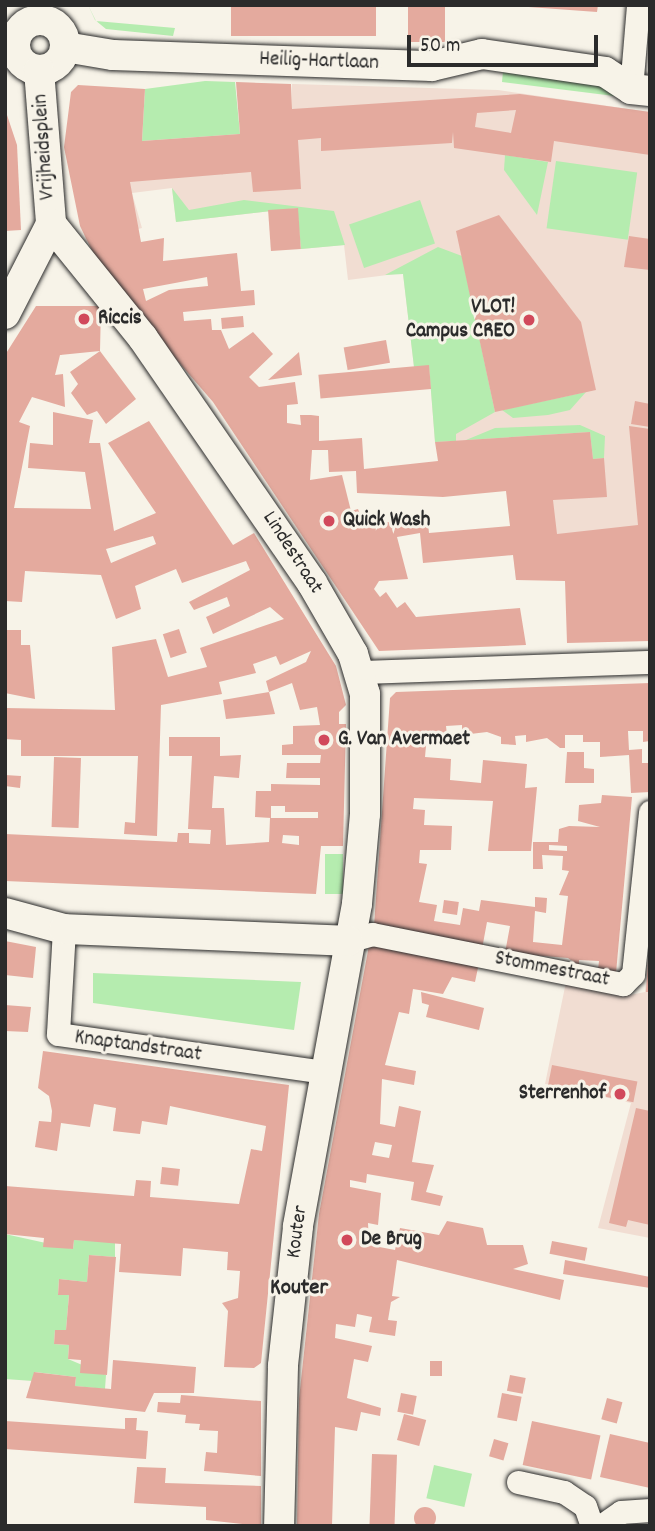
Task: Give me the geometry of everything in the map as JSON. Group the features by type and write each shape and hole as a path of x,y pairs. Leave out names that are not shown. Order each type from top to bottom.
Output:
{"street":[{"path":"638,5 640,90"},
{"name":"Vrijheidsplein","path":"52,13 65,47 53,66 39,70 20,60 12,25 52,13"},
{"name":"Heilig-Hartlaan","path":"65,47 113,55 432,66 482,54 605,72 640,90"},
{"name":"Vrijheidsplein","path":"39,70 51,224"},
{"path":"5,314 51,224"},
{"name":"Lindestraat","path":"51,224 221,447 312,583 360,672 365,814 348,941"},
{"path":"360,672 650,662"},
{"name":"Stommestraat","path":"348,941 372,934 623,984 633,974 650,812"},
{"path":"5,913 64,929 348,941"},
{"name":"Knaptandstraat","path":"64,929 58,1034 324,1072"},
{"name":"Kouter","path":"279,1526 283,1366 324,1072 348,941"},
{"path":"518,1482 564,1492 585,1506 592,1526"},
{"path":"601,1526 621,1512 650,1510"}],"shaded area":[{"name":"VLOT! Campus CREO","path":"292,84 498,90 650,112 650,603 646,573 516,580 501,439 435,442 429,366 414,367 403,273 348,280 344,245 301,249 298,208 176,222 172,188 132,193 142,228 86,242 64,147 240,134 292,109"},
{"name":"Sterrenhof","path":"650,935 650,1238 598,1228 631,1103 545,1084 566,982 630,995 645,992"}],"green space":[{"path":"96,21 175,28 173,36 106,29"},
{"path":"503,71 600,86 622,97 502,82"},
{"path":"205,81 235,82 240,134 142,141 145,89"},
{"path":"505,155 548,162 537,215 504,170"},
{"path":"556,161 637,172 628,240 547,228"},
{"path":"172,188 189,210 244,200 334,211 345,245 301,249 297,208 176,222"},
{"path":"420,200 435,243 364,268 349,224"},
{"path":"438,247 462,256 495,412 456,434 456,441 435,442 429,366 414,367 403,274 385,275"},
{"path":"586,392 570,410 548,415 513,418 502,410"},
{"path":"580,425 605,436 604,458 593,459 590,432 466,440 495,428"},
{"path":"325,854 343,854 343,894 325,894"},
{"path":"93,973 301,982 294,1030 93,1003"},
{"path":"5,1234 73,1249 74,1240 115,1242 115,1257 89,1255 87,1282 59,1279 58,1294 69,1295 66,1330 55,1330 54,1344 69,1345 68,1359 106,1375 105,1389 75,1386 76,1377 35,1372 33,1381 5,1379"},
{"path":"434,1465 472,1474 464,1507 426,1498"}],"building":[{"path":"231,5 376,5 376,36 231,36"},
{"path":"408,5 445,5 445,42 408,42"},
{"path":"500,5 598,5 597,12"},
{"path":"236,82 291,84 292,109 520,94 650,112 650,155 554,141 551,162 454,148 453,132 452,143 321,151 321,138 298,140 301,189 253,192 251,172 130,182 141,242 164,238 163,261 237,253 241,291 254,290 255,305 183,312 184,321 211,319 212,330 221,330 229,349 253,332 273,354 249,377 259,387 295,382 298,404 287,405 287,423 301,425 300,415 319,416 319,441 362,438 364,469 438,461 435,442 590,432 593,459 604,458 607,497 553,500 557,534 638,525 629,426 650,429 650,641 567,643 565,581 516,580 513,555 423,563 420,533 397,537 408,579 379,581 374,589 380,597 386,592 397,608 405,602 416,617 520,608 526,645 379,651 213,402 105,277 80,226 64,147 71,92 78,85 145,89 142,141 240,134","holes":["516,110 511,133 475,127 477,113","207,277 208,286 169,290 146,301 143,289","312,450 328,450 329,472 356,471 357,493 443,497 506,491 510,526 429,533 427,514 365,527 358,509 351,511 342,475 310,480"]},
{"path":"5,109 17,145 21,230 5,231"},
{"path":"298,208 301,249 271,251 268,210"},
{"path":"499,215 581,322 596,390 495,412 456,231"},
{"path":"629,236 650,239 650,270 624,267"},
{"path":"36,306 101,306 100,351 60,355 55,375 63,374 65,407 32,397 19,422 30,426 14,508 91,509 85,472 28,468 30,443 53,445 53,412 93,420 89,443 100,443 114,531 156,513 108,443 149,421 233,545 254,533 336,666 346,705 339,712 339,724 346,724 343,846 321,846 316,894 5,881 5,834 177,842 178,833 189,833 189,843 210,844 211,830 188,829 192,756 169,756 169,737 220,737 220,756 241,755 239,778 214,776 212,808 224,808 226,845 269,842 271,818 255,817 256,791 271,791 271,784 320,785 320,778 286,778 287,763 320,763 321,755 282,755 282,745 293,744 293,726 320,725 317,707 300,710 292,683 269,692 266,681 306,662 311,651 280,665 276,656 253,664 256,673 219,682 222,694 161,705 157,836 124,834 125,822 135,823 138,756 21,756 21,740 5,739 5,708 115,710 112,647 156,639 168,677 207,667 200,648 284,619 270,607 213,634 206,617 230,606 227,597 194,610 189,602 250,570 246,561 182,583 176,569 135,586 141,609 116,619 101,575 25,571 22,602 5,601 5,355","holes":["153,536 156,544 111,563 106,549","271,806 285,806 285,812 318,812 318,818 271,818","283,835 299,836 299,845 282,843"]},
{"path":"243,316 244,327 222,329 221,318"},
{"path":"386,340 390,363 348,370 344,347"},
{"path":"100,351 136,399 106,424 97,411 87,415 71,393 78,384 70,372"},
{"path":"299,352 302,375 268,380"},
{"path":"429,365 431,389 321,399 318,375"},
{"path":"635,401 650,404 650,427 631,424"},
{"path":"179,629 187,653 171,658 163,634"},
{"path":"5,630 21,630 21,645 30,645 35,699 5,693"},
{"path":"650,683 650,741 643,742 643,731 628,731 629,750 642,749 642,763 650,763 650,792 631,793 629,755 600,757 600,742 583,742 583,735 565,735 565,748 560,748 547,738 526,742 526,735 515,736 516,745 501,744 501,737 487,732 462,735 462,725 446,726 447,735 427,735 425,757 451,759 450,780 481,783 483,760 527,764 525,788 537,787 531,851 488,851 493,801 414,798 413,809 425,810 424,825 452,826 451,850 420,850 419,863 427,864 419,902 437,905 434,921 460,925 463,908 479,911 481,900 535,907 535,897 547,898 546,913 535,911 533,942 562,945 568,896 559,895 569,871 562,870 563,856 542,855 543,869 533,869 533,842 558,842 559,829 569,826 600,827 578,821 579,805 601,803 602,795 632,797 616,973 598,970 599,961 579,960 579,966 568,958 505,953 510,926 487,922 482,949 374,926 390,698 396,692","holes":["549,845 567,846 567,851 549,850"]},
{"path":"269,692 275,714 226,719 223,700"},
{"path":"567,752 584,752 584,768 594,769 594,783 565,783"},
{"path":"54,757 81,758 79,828 52,827"},
{"path":"5,775 21,776 20,788 5,786"},
{"path":"444,900 459,902 457,915 442,913"},
{"path":"370,940 479,963 475,982 452,977 443,994 413,989 409,1014 399,1012 385,1065 416,1071 414,1085 382,1079 380,1124 395,1127 399,1106 421,1111 412,1162 434,1165 426,1192 443,1196 440,1206 411,1200 414,1182 367,1174 366,1183 350,1180 350,1187 381,1193 378,1225 368,1223 369,1245 395,1250 400,1228 439,1235 447,1221 483,1228 487,1245 523,1245 528,1264 513,1269 564,1280 560,1300 397,1260 392,1296 400,1297 391,1302 388,1320 397,1321 395,1336 369,1332 372,1317 357,1314 355,1327 336,1324 335,1338 372,1346 368,1362 354,1359 347,1398 381,1408 380,1416 361,1412 357,1431 335,1427 332,1525 297,1526 299,1399 319,1214","holes":["375,1142 392,1145 389,1158 372,1155"]},
{"path":"5,941 36,947 33,978 5,975"},
{"path":"648,962 650,992 646,992"},
{"path":"421,992 484,1008 479,1030 426,1017 429,1005 422,1003"},
{"path":"5,1005 31,1007 28,1032 5,1031"},
{"path":"43,1051 289,1085 261,1363 254,1368 224,1367 228,1311 222,1303 238,1298 240,1271 227,1270 228,1252 183,1248 181,1276 119,1272 121,1244 74,1240 73,1249 43,1247 44,1238 5,1234 5,1186 134,1196 136,1180 151,1181 150,1197 239,1204 251,1149 262,1151 266,1126 170,1106 167,1125 142,1121 140,1134 113,1131 116,1108 94,1104 90,1127 61,1123 57,1151 35,1147 39,1121 51,1122 52,1111 49,1096 38,1088"},
{"path":"552,1065 637,1082 633,1102 548,1086"},
{"path":"636,1108 650,1111 650,1225 628,1220 626,1227 609,1223"},
{"path":"162,1167 180,1169 178,1186 160,1184"},
{"path":"552,1241 587,1248 585,1261 550,1254"},
{"path":"89,1255 116,1257 107,1375 80,1373 81,1360 68,1359 69,1345 54,1344 55,1330 66,1330 69,1295 58,1295 59,1279 87,1282"},
{"path":"565,1260 650,1277 650,1288 563,1274"},
{"path":"113,1360 196,1367 194,1393 154,1393 145,1412 26,1398 34,1372 76,1377 75,1386 111,1389"},
{"path":"430,1361 442,1361 442,1376 430,1376"},
{"path":"510,1375 526,1378 523,1394 507,1391"},
{"path":"401,1393 417,1396 413,1415 397,1412"},
{"path":"502,1393 522,1397 517,1421 497,1418"},
{"path":"181,1395 261,1401 261,1476 204,1471 206,1452 217,1453 218,1431 199,1430 200,1424 185,1423 186,1415 157,1412 158,1402 180,1403"},
{"path":"607,1398 622,1402 617,1423 601,1419"},
{"path":"404,1414 426,1420 419,1446 397,1440"},
{"path":"125,1418 137,1418 136,1430 148,1431 146,1459 5,1449 5,1421 125,1429"},
{"path":"532,1421 600,1436 591,1480 523,1465"},
{"path":"610,1434 650,1443 650,1488 600,1477"},
{"path":"494,1439 508,1443 503,1460 489,1456"},
{"path":"372,1454 397,1455 395,1526 369,1526"},
{"path":"137,1467 166,1468 165,1483 261,1486 261,1526 206,1520 206,1507 134,1503"},
{"path":"425,1507 433,1510 436,1518 433,1526 425,1529 417,1526 414,1518 417,1510"}],"place":[{"name":"Riccis","path":"84,319"},
{"name":"VLOT! Campus CREO","path":"529,320"},
{"name":"Quick Wash","path":"329,521"},
{"name":"G. Van Avermaet","path":"324,740"},
{"name":"Sterrenhof","path":"620,1094"},
{"name":"De Brug","path":"347,1240"}],"district":[{"name":"Kouter","path":"299,1289"}]}
